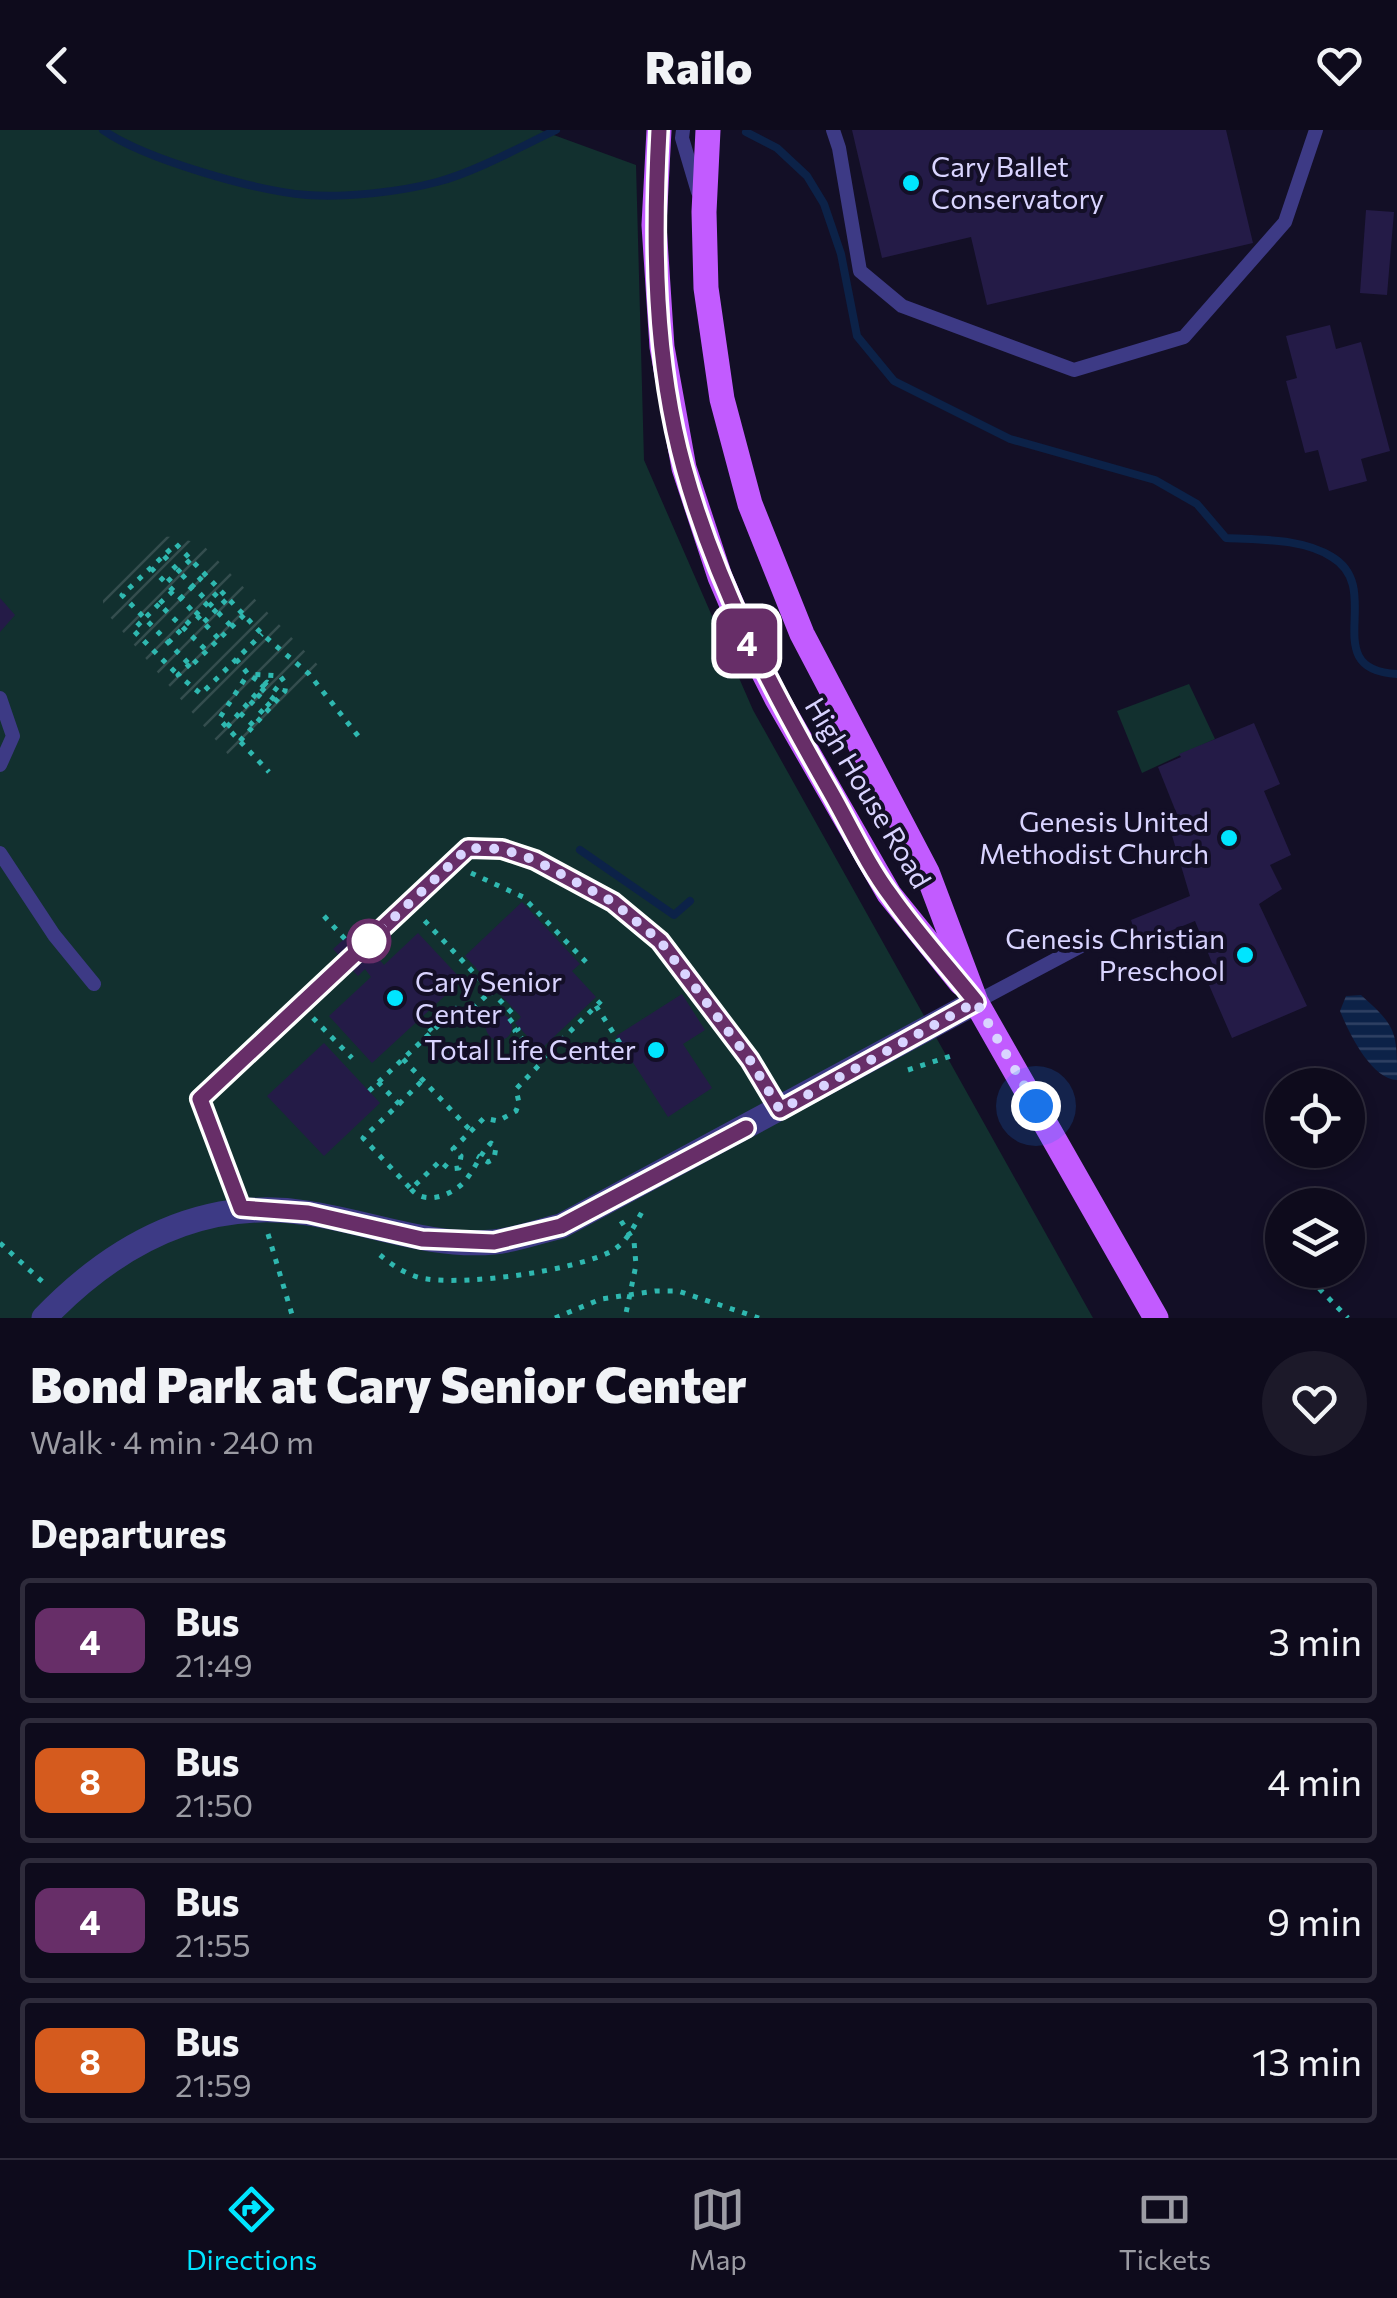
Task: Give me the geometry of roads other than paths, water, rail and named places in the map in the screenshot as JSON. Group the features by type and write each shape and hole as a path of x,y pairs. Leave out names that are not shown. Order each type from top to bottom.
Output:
{"main road":[{"name":"High House Road","path":"660,130 654,225 662,347 684,468 720,576 778,699 889,894 976,1002"},
{"name":"High House Road","path":"708,130 706,288 722,398 750,504 802,634 927,872 976,1002 1156,1318"}],"street":[{"path":"53,1309 108,1261 169,1227 241,1208 308,1213 422,1239 494,1242 561,1226 976,1002"}],"lane":[{"path":"682,130 704,212"},
{"path":"834,130 860,270 902,306 1074,370 1184,337 1286,222 1316,130"},
{"path":"0,698 13,736 0,765"},
{"path":"241,1208 200,1099 468,848 502,849 535,860 613,902 660,941 750,1060 780,1110"},
{"path":"0,853 54,934 94,984"},
{"path":"976,1002 1081,946"}],"water":[{"path":"1361,995 1382,1015 1392,1032 1397,1080 1387,1078 1370,1064 1340,1011 1346,996"}],"waterway":[{"path":"103,130 145,152 201,172 259,187 322,196 406,189 452,178 556,130"},
{"path":"746,132 777,148 807,176 824,204 841,254 857,336 894,381 1010,439 1155,480 1197,504 1226,538 1294,543 1332,557 1347,571 1354,588 1355,644 1360,659 1373,669 1397,674"},
{"path":"580,850 674,915 690,901"}],"place":[{"name":"Cary Ballet Conservatory","path":"911,183"},
{"name":"Genesis United Methodist Church","path":"1229,838"},
{"name":"Genesis Christian Preschool","path":"1245,955"},
{"name":"Cary Senior Center","path":"395,998"},
{"name":"Total Life Center","path":"656,1050"}]}
